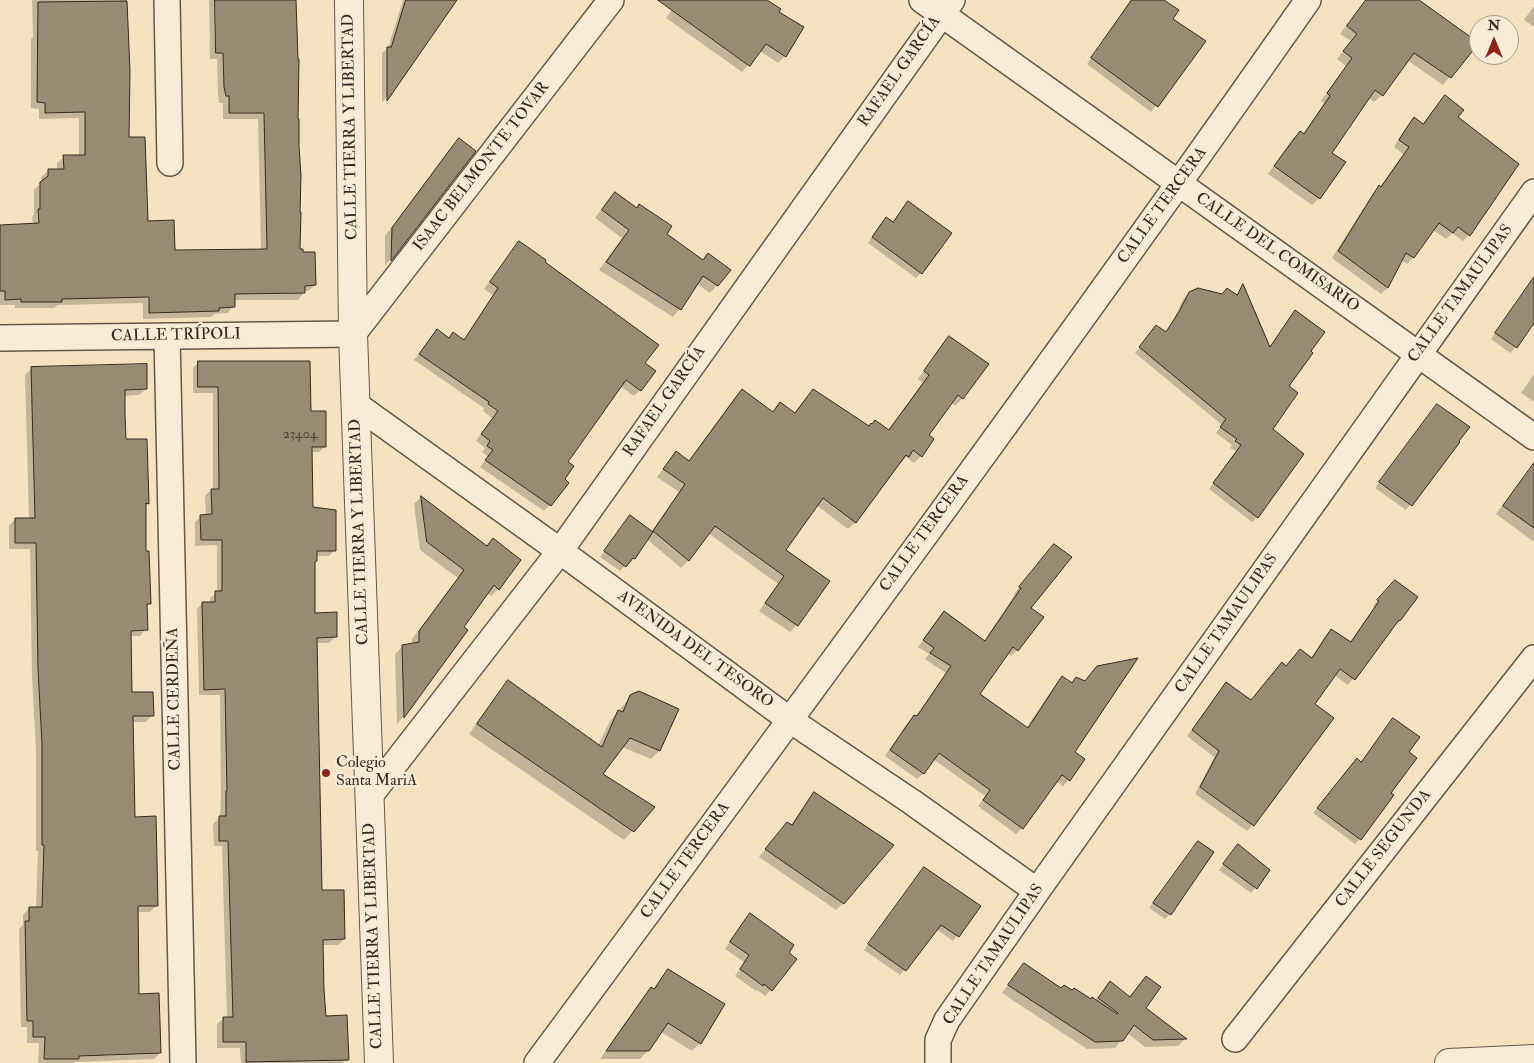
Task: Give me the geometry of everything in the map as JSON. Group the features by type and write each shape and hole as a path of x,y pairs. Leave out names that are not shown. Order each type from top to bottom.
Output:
{"street":[{"path":"166,0 170,163"},
{"name":"CALLE TIERRA Y LIBERTAD","path":"349,0 353,334 378,1063"},
{"name":"ISAAC BELMONTE TOVAR","path":"353,334 611,0"},
{"name":"CALLE TERCERA","path":"537,1063 790,720 1179,184 1308,0"},
{"name":"CALLE DEL COMISARIO","path":"938,5 1179,184 1534,436"},
{"name":"RAFAEL GARCÍA","path":"369,797 560,551 938,5"},
{"name":"CALLE TAMAULIPAS","path":"938,1063 938,1040 948,1020 1037,891 1534,192"},
{"name":"CALLE TRÍPOLI","path":"0,338 353,334"},
{"name":"CALLE CERDEÑA","path":"167,336 183,1063"},
{"name":"AVENIDA DEL TESORO","path":"355,404 560,551 790,720 912,802 1037,891"},
{"name":"CALLE SEGUNDA","path":"1235,1038 1534,658"},
{"path":"1449,1063 1531,1061"}],"building":[{"path":"215,0 296,0 301,176 300,249 303,249 303,252 315,252 316,285 305,286 305,293 235,294 235,307 219,308 219,311 149,313 149,297 62,299 62,302 21,302 21,299 5,300 5,291 0,291 0,225 39,223 40,182 48,176 48,169 64,169 63,155 85,155 85,112 45,113 45,103 37,102 38,2 127,1 130,71 129,137 145,137 148,221 174,220 175,250 267,249 264,113 229,113 229,96 226,96 224,87 223,53 216,53"},
{"path":"406,0 457,0 387,101 387,47 391,47"},
{"path":"658,0 767,0 781,9 779,12 804,27 786,57 766,44 750,66"},
{"path":"1132,0 1164,0 1179,10 1173,19 1206,41 1158,107 1091,58"},
{"path":"1366,0 1419,0 1469,36 1469,56 1451,78 1414,53 1383,96 1375,90 1332,153 1346,162 1320,199 1274,166 1300,131 1304,134 1330,96 1327,93 1352,58 1343,51 1357,34 1347,26"},
{"path":"1445,95 1464,110 1458,117 1519,164 1470,236 1458,227 1453,233 1439,223 1414,258 1406,253 1388,288 1338,251 1379,185 1381,187 1409,147 1399,140 1405,130 1414,117 1423,124"},
{"path":"459,138 476,151 391,261 392,228"},
{"path":"615,192 637,208 639,204 672,226 667,234 703,260 708,253 731,270 718,286 703,276 681,310 606,262 629,230 602,210"},
{"path":"908,201 952,233 922,274 872,237 886,217 893,222"},
{"path":"519,241 659,345 645,363 656,371 641,391 626,380 568,462 574,466 565,479 569,483 551,506 485,460 493,450 487,446 490,441 481,434 498,411 488,404 489,402 419,354 437,329 449,338 453,332 464,340 498,288 490,282"},
{"path":"1534,277 1534,323 1517,348 1495,333"},
{"path":"1243,284 1270,347 1295,310 1325,332 1311,351 1313,353 1289,386 1298,393 1273,429 1304,454 1258,518 1213,483 1241,445 1235,441 1237,439 1220,427 1226,419 1139,347 1156,325 1166,332 1189,292 1198,288 1222,294 1227,288 1237,295"},
{"path":"949,336 989,364 963,399 958,395 929,435 934,439 922,457 913,450 909,457 906,455 856,523 823,498 786,550 830,581 798,626 765,603 784,576 715,526 689,561 653,531 685,484 663,469 676,451 689,461 742,389 773,412 780,402 795,413 813,389 869,426 875,420 889,430 929,375 924,371"},
{"path":"198,361 310,361 311,411 326,411 326,447 312,447 313,507 336,510 336,551 317,551 317,561 315,562 315,613 337,612 337,637 317,638 322,890 344,890 345,939 323,940 324,990 326,1016 347,1015 349,1060 246,1062 246,1042 223,1042 223,1017 233,1017 228,841 219,841 219,816 226,816 227,791 225,689 204,690 202,602 215,602 215,591 222,591 222,540 201,540 200,515 212,514 211,489 219,489 218,387 198,387"},
{"path":"147,364 147,389 125,390 125,415 126,439 147,439 149,504 146,503 146,551 149,551 151,604 147,604 148,630 131,631 132,692 153,692 154,716 133,716 135,817 156,816 158,906 138,906 139,994 159,993 161,1053 79,1056 79,1059 44,1059 45,1037 33,1037 33,1021 27,1021 25,921 29,921 29,907 42,907 44,845 42,845 42,744 38,669 36,543 15,543 15,518 35,518 31,367"},
{"path":"1437,404 1470,427 1412,506 1379,482"},
{"path":"1534,463 1534,528 1503,506"},
{"path":"421,496 487,546 493,538 521,560 499,590 494,585 464,627 468,630 404,718 402,645 419,642 419,631 464,570 427,542"},
{"path":"630,515 653,532 635,559 633,558 626,567 604,551"},
{"path":"1054,544 1072,557 1031,608 1044,617 1018,651 1013,647 980,694 1028,728 1062,676 1072,683 1076,677 1085,681 1097,666 1138,658 1075,752 1085,759 1070,781 1062,775 1023,829 983,800 990,790 939,753 924,774 890,750 914,715 917,716 951,666 930,653 934,648 923,640 944,611 985,641 1021,588 1019,587"},
{"path":"1395,580 1418,597 1355,680 1340,669 1315,704 1334,718 1254,826 1200,787 1219,751 1192,730 1226,682 1251,700 1282,662 1286,666 1300,649 1312,658 1331,629 1351,642 1379,601 1377,600"},
{"path":"508,680 602,747 618,710 623,712 630,695 639,691 679,709 660,751 630,738 603,774 655,807 634,832 477,724"},
{"path":"1393,718 1420,737 1409,752 1417,758 1391,793 1394,795 1361,840 1317,808 1357,758 1361,762"},
{"path":"814,792 894,845 844,904 765,849 787,822 792,825"},
{"path":"1198,841 1214,852 1171,915 1153,903"},
{"path":"1238,844 1270,870 1257,889 1223,864"},
{"path":"924,867 981,906 959,937 941,925 906,971 868,944"},
{"path":"750,913 794,945 789,953 797,959 772,991 740,969 749,955 730,942"},
{"path":"1024,963 1061,988 1064,985 1072,990 1074,988 1091,999 1092,997 1117,1014 1098,998 1110,981 1130,997 1146,976 1161,987 1146,1008 1187,1039 1153,1040 1134,1025 1123,1041 1095,1042 1008,985"},
{"path":"668,969 725,1004 701,1044 668,1023 649,1051 606,1051 651,987 654,989"}],"place":[{"name":"Colegio Santa MariA","path":"326,773"}]}
